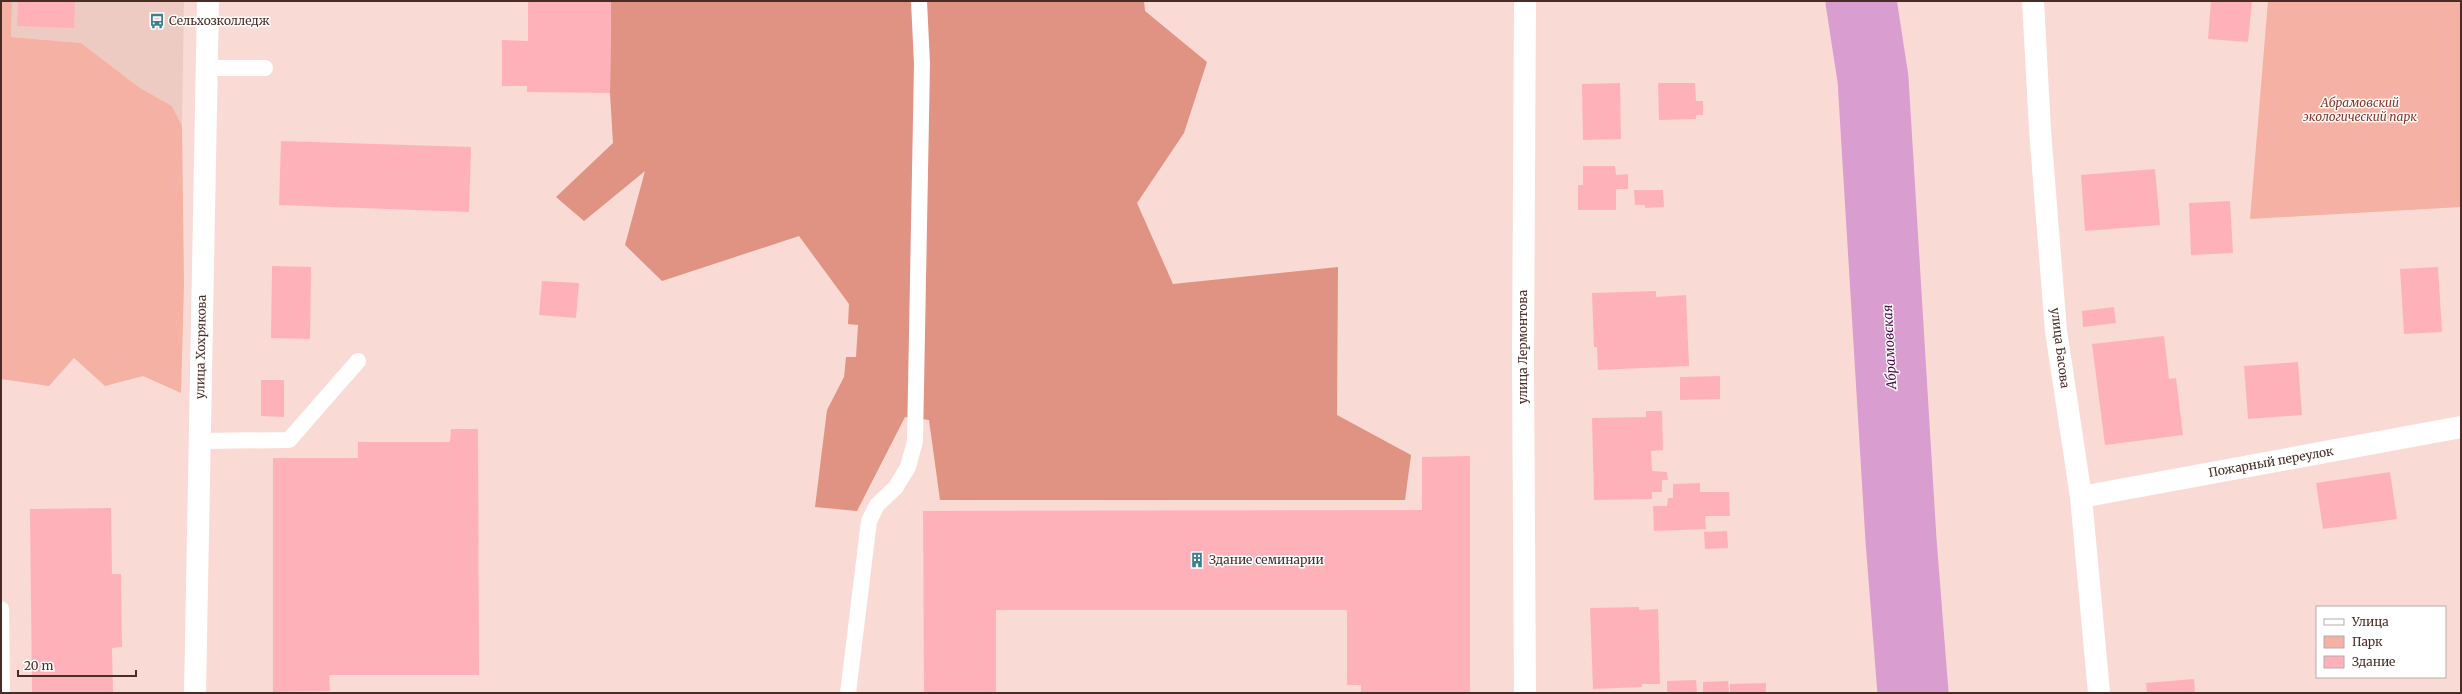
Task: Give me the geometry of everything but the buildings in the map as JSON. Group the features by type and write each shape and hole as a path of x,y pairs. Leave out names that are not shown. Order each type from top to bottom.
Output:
{"street":[{"name":"улица Хохрякова","path":"195,693 208,1"},
{"name":"улица Лермонтова","path":"1525,1 1523,362 1525,693"},
{"name":"улица Басова","path":"2033,1 2040,130 2056,331 2081,497 2099,693"},
{"name":"Пожарный переулок","path":"2081,497 2461,427"}],"lane":[{"path":"848,693 869,521 877,505 896,488 908,467 915,441 922,64 919,1"},
{"path":"206,68 265,68"},
{"path":"200,441 289,440 358,361"},
{"path":"1,610 2,693"}],"shaded area":[{"path":"12,1 184,1 182,126 172,106 140,88 81,43 11,37"},
{"path":"611,1 1144,1 1145,11 1207,62 1184,133 1137,203 1173,284 1338,267 1337,415 1411,455 1405,500 940,500 929,420 905,417 857,511 815,507 827,410 844,377 846,357 856,357 858,325 848,324 849,304 799,236 662,281 625,245 645,171 584,221 556,197 613,143 610,93"}],"green space":[{"path":"1,1 12,1 11,37 81,43 140,88 172,106 182,126 184,284 181,393 143,376 105,386 74,358 49,386 1,379"},
{"name":"Абрамовский экологический парк","path":"2268,1 2461,1 2461,207 2250,219"}],"waterway":[{"name":"Абрамовская","path":"1861,1 1873,79 1901,540 1913,693"}],"place":[{"name":"Сельхозколледж","path":"157,21"},
{"name":"Здание семинарии","path":"1197,560"}]}
